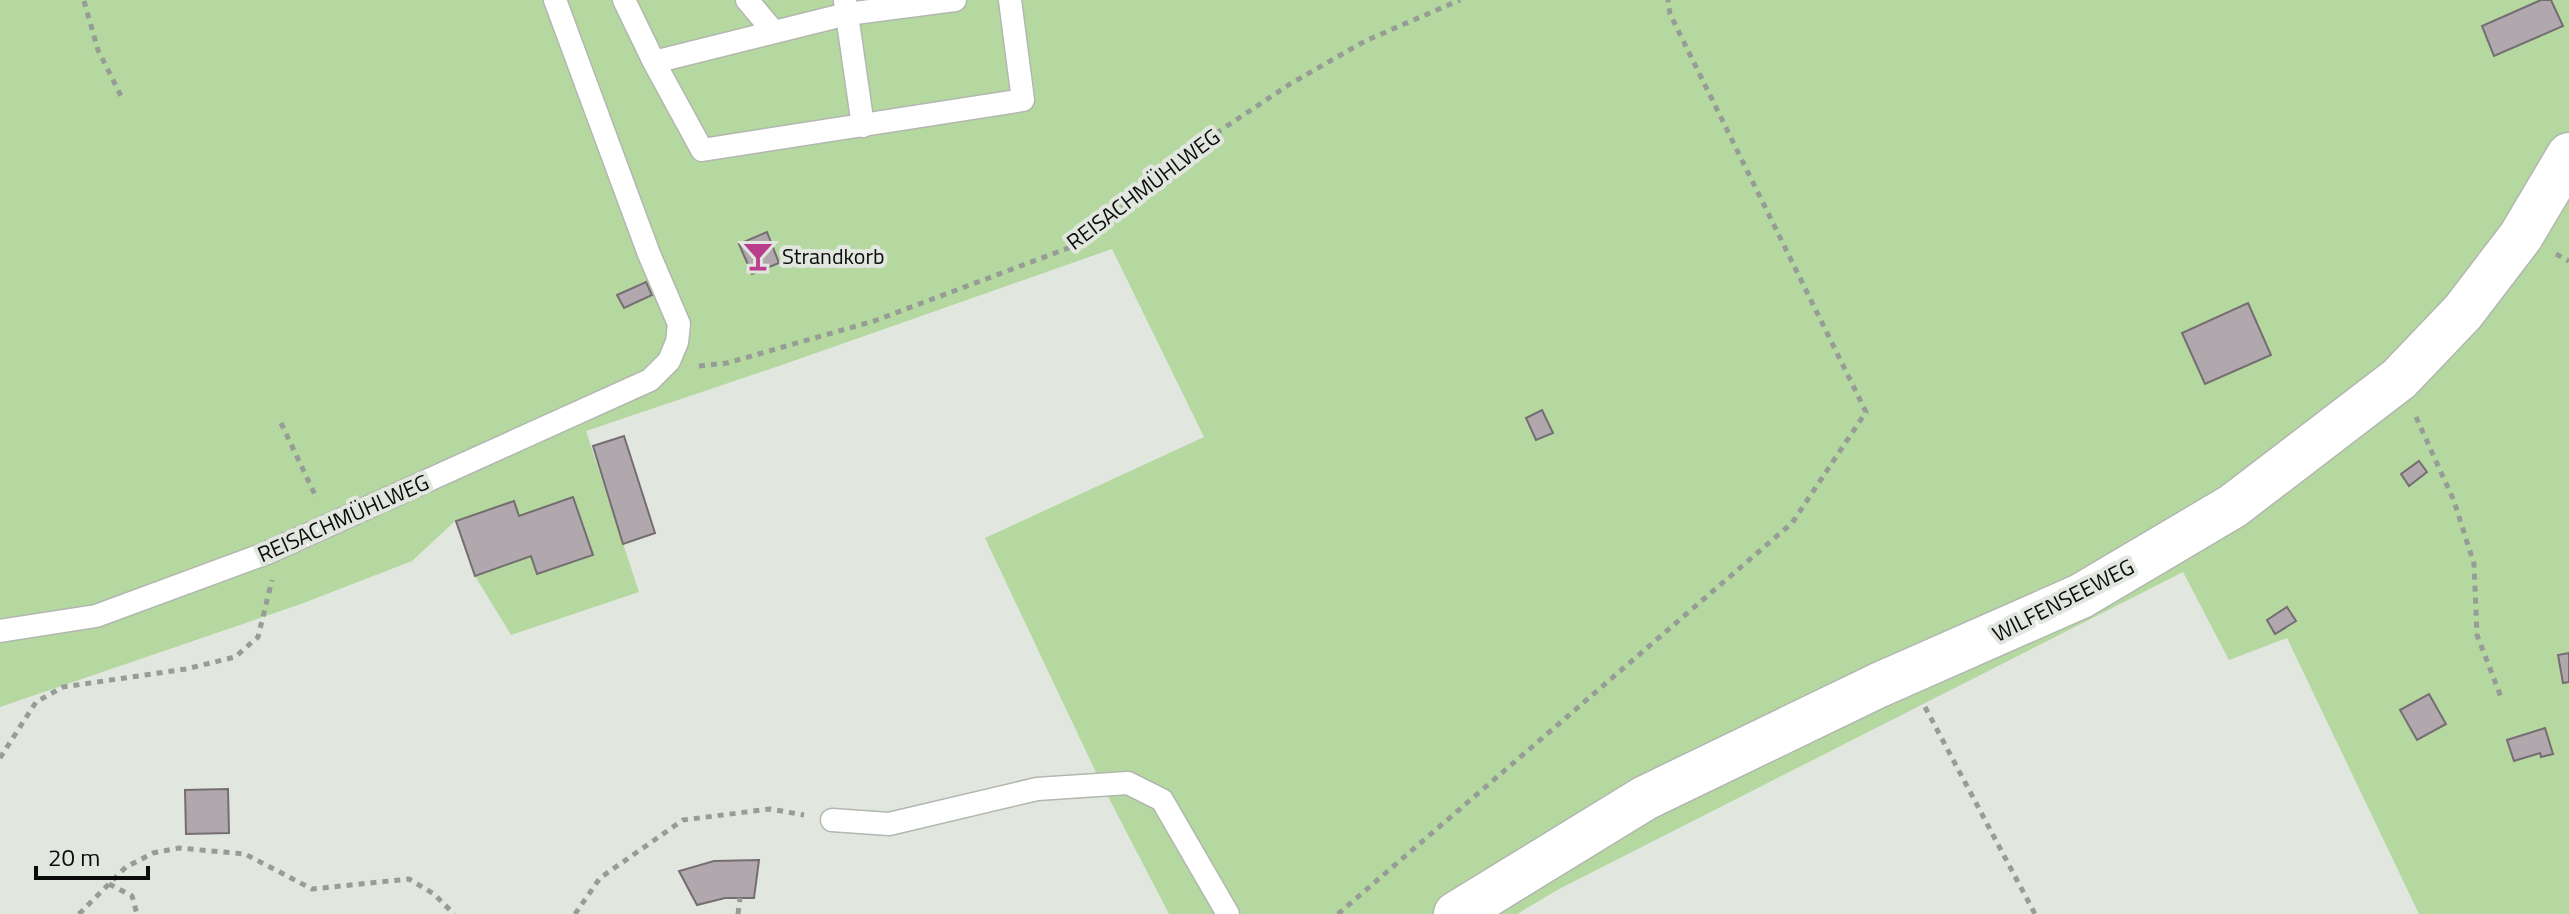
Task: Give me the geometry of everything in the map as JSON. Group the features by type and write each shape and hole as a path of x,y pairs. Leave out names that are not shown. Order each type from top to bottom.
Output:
{"street":[{"name":"WILFENSEEWEG","path":"1456,914 1645,798 1879,685 2081,596 2233,506 2399,379 2472,301 2521,236 2569,155"}],"lane":[{"path":"555,0 649,254 679,324 677,342 669,361"},
{"path":"624,0 702,150 1023,100 1010,0"},
{"path":"747,0 774,32"},
{"path":"654,62 774,32 846,7 955,0"},
{"path":"846,7 863,126"},
{"name":"REISACHMÜHLWEG","path":"0,631 96,616 267,553 650,380 669,361"},
{"path":"832,820 889,824 1037,789 1128,783 1162,800 1228,914"}],"path":[{"path":"76,0 85,0 98,50 121,96"},
{"name":"REISACHMÜHLWEG","path":"669,361 700,367 727,363 874,321 1071,247 1221,130 1290,84 1365,41 1460,0"},
{"path":"1338,914 1792,523 1866,412 1670,14 1668,0"},
{"path":"281,423 329,525"},
{"path":"2426,440 2454,501 2474,564 2477,635 2501,697"},
{"path":"0,758 36,702 63,687 186,669 235,657 258,637 274,574 267,553"},
{"path":"1908,674 2035,914"},
{"path":"575,914 600,878 683,820 770,809 832,820"},
{"path":"79,914 126,867 153,853 179,848 245,854 312,889 409,879 434,894 454,914"},
{"path":"109,884 132,896 137,914"},
{"path":"738,914 740,898"}],"green space":[{"path":"0,0 2569,0 2569,914 2419,914 2287,638 2229,660 2183,572 1559,889 1517,914 1169,914 1102,785 985,538 1204,437 1112,249 586,431 639,592 511,635 475,576 455,521 412,561 301,604 0,707"}],"building":[{"path":"2541,0 2551,0 2563,26 2494,56 2482,26"},
{"path":"767,232 779,263 752,274 739,244"},
{"path":"646,282 652,295 624,308 617,295"},
{"path":"2248,303 2271,355 2205,384 2182,333"},
{"path":"1542,410 1553,433 1536,440 1526,418"},
{"path":"624,436 655,533 623,544 593,446"},
{"path":"2419,461 2427,472 2409,486 2401,474"},
{"path":"573,497 593,555 537,574 531,556 475,576 456,521 514,501 519,516"},
{"path":"2287,607 2296,621 2275,634 2267,620"},
{"path":"2569,653 2569,682 2563,683 2558,655"},
{"path":"2429,694 2446,724 2417,740 2400,710"},
{"path":"2545,728 2553,754 2541,757 2540,753 2514,761 2507,740"},
{"path":"228,789 229,833 186,834 185,790"},
{"path":"759,860 754,898 725,898 697,905 679,871 714,861"}],"place":[{"name":"Strandkorb","path":"758,256"}]}
